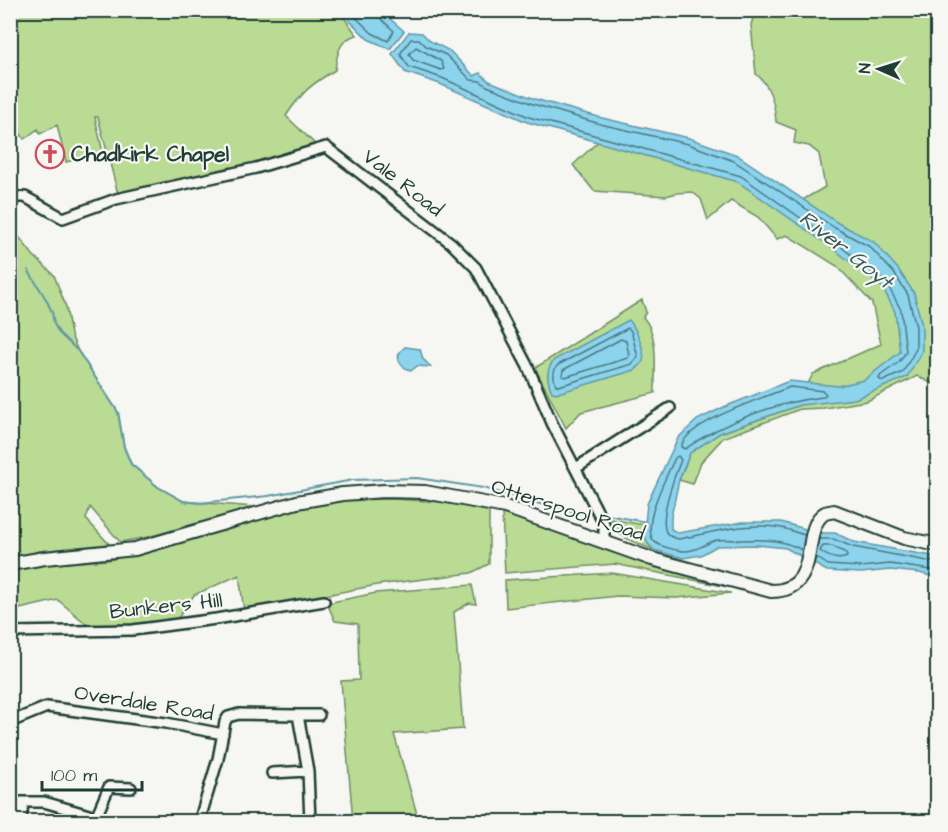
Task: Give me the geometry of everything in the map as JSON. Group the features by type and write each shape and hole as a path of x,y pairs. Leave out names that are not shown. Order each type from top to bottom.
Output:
{"main road":[{"name":"Otterspool Road","path":"10,564 135,549 297,501 384,491 425,492 505,507 652,559 762,590 783,591 793,586 804,571 815,530 824,513 834,511 904,538 938,545"}],"street":[{"name":"Vale Road","path":"10,196 25,197 63,218 116,199 256,168 326,147 451,243 476,268 508,326 552,423 604,524 604,541"},
{"path":"576,468 670,408"},
{"name":"Bunkers Hill","path":"10,632 133,630 324,601"},
{"name":"Overdale Road","path":"10,722 47,706 166,723 223,734 225,722 232,715 298,715"},
{"path":"310,822 308,771 298,715 319,715"},
{"path":"199,822 223,734"},
{"path":"272,773 308,771"},
{"path":"10,802 44,802 100,819 109,787 131,788"},
{"path":"21,822 23,801"}],"green space":[{"path":"10,11 339,11 357,35 346,40 340,48 335,70 307,90 286,116 317,146 239,169 118,194 98,117 95,117 103,153 66,162 57,125 40,134 38,129 24,139 20,133 11,137"},
{"path":"755,11 937,11 937,386 917,376 867,401 824,408 800,409 723,438 701,462 693,484 679,480 690,453 720,433 800,405 803,393 813,374 881,344 872,303 837,266 787,235 777,239 758,217 731,201 708,220 701,199 692,192 666,196 594,191 573,165 607,133 651,141 794,205 825,187 819,154 809,146 794,143 796,130 776,122 771,96 765,84 756,74 751,25"},
{"path":"11,197 13,197 16,233 33,255 54,275 66,307 71,335 78,351 118,412 124,447 131,464 158,487 183,501 254,507 148,537 120,542 90,507 86,519 109,544 39,551 11,559"},
{"path":"642,300 646,312 643,317 654,343 655,393 581,412 566,428 535,368"},
{"path":"393,499 442,502 489,511 489,564 471,573 377,585 244,611 239,575 194,595 176,621 91,628 58,600 11,611 10,569 19,566 108,560 157,549 290,508 331,500"},
{"path":"502,513 727,584 728,587 615,564 505,573"},
{"path":"606,518 645,525 646,539 654,550 621,535"},
{"path":"612,573 731,593 676,598 618,596 506,608 505,580"},
{"path":"472,585 476,604 469,603 454,612 463,729 394,734 419,821 353,821 341,681 359,680 358,624 335,621 327,603 376,593"}],"water":[{"path":"340,11 381,11 404,31 390,49 368,39"},
{"name":"River Goyt","path":"409,32 422,33 430,41 450,51 474,76 480,73 489,81 535,99 602,118 689,138 737,155 838,223 874,242 898,269 914,293 922,326 922,351 907,377 855,399 800,405 720,433 690,453 679,480 671,517 671,529 678,533 743,522 781,522 819,533 835,533 854,542 937,557 937,578 920,573 890,570 861,573 827,571 786,548 757,545 717,546 701,555 683,558 654,550 648,544 644,534 647,504 678,438 697,420 789,381 838,386 864,380 900,352 895,312 883,288 835,250 738,182 527,122 440,84 405,72 392,54"},
{"path":"629,320 637,334 643,353 642,363 635,370 558,393 552,392 548,376 549,368 554,360"},
{"path":"405,347 420,349 423,359 431,367 417,366 411,371 403,366 398,357"}],"waterway":[{"path":"28,270 46,299 59,333 78,351 118,412 124,447 131,464 158,487 183,501 199,503 268,496 353,480 417,478 483,488 561,510 594,513"},
{"path":"602,514 646,522"}],"place":[{"name":"Chadkirk Chapel","path":"50,154"}]}
